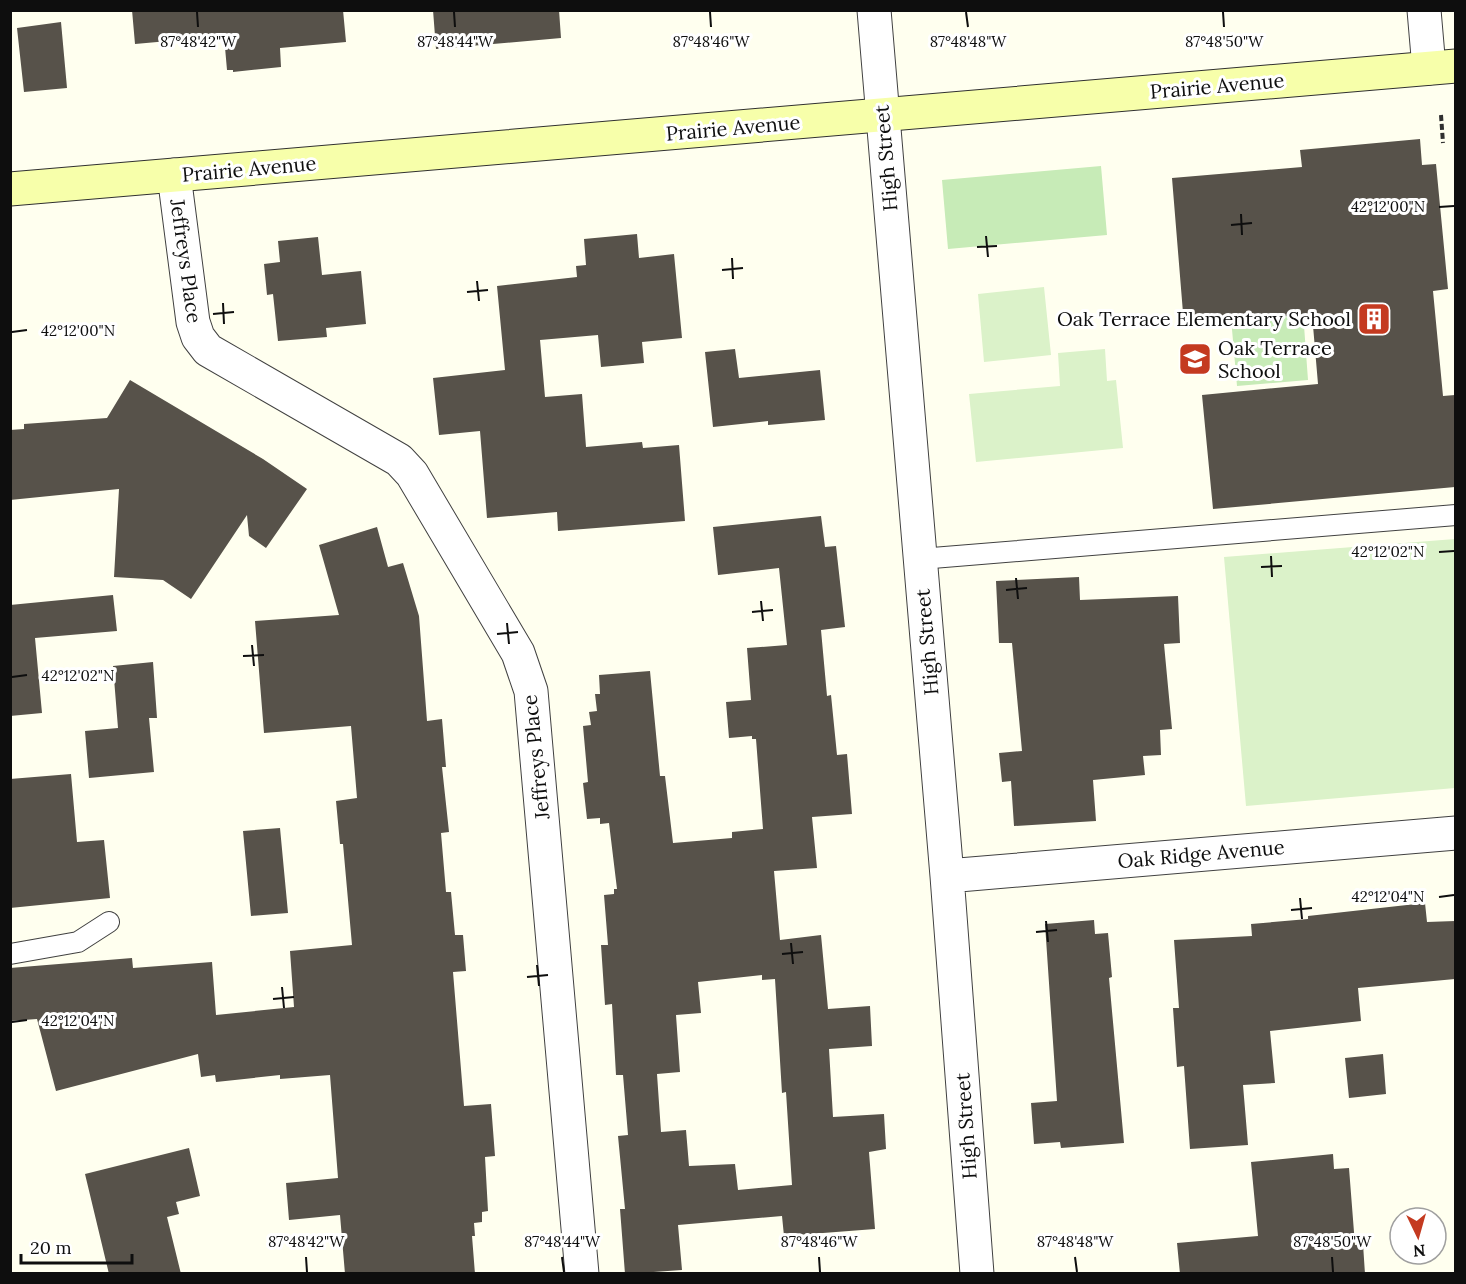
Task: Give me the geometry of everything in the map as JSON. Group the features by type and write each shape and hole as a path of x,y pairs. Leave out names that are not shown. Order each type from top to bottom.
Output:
{"main road":[{"name":"Prairie Avenue","path":"10,189 1442,67"}],"street":[{"name":"High Street","path":"874,10 947,876 977,1274"},
{"path":"1424,10 1442,67"},
{"name":"Jeffreys Place","path":"174,175 193,322 198,337 208,350 399,460 412,474 518,653 531,691 582,1274"},
{"name":"Oak Ridge Avenue","path":"947,876 1455,833"}],"lane":[{"path":"920,559 1455,515"},
{"path":"10,954 78,942 109,922"}],"path":[{"path":"1441,115 1443,143"}],"green space":[{"path":"1101,166 1107,235 948,249 942,180"},
{"path":"1044,287 1051,355 984,362 978,294"},
{"path":"1303,312 1308,380 1237,386 1231,318"},
{"path":"1105,349 1107,381 1116,380 1123,448 976,462 969,394 1060,386 1058,353"},
{"path":"1455,539 1455,788 1246,806 1224,557"}],"building":[{"path":"132,10 343,10 346,42 280,48 281,67 233,72 233,70 227,70 224,36 135,44"},
{"path":"433,10 559,10 561,38 436,49"},
{"path":"61,22 67,88 24,92 17,28"},
{"name":"Oak Terrace Elementary School","path":"1420,139 1422,165 1436,164 1448,289 1433,291 1443,396 1455,395 1455,487 1213,509 1202,395 1318,384 1312,314 1184,325 1172,178 1302,167 1300,150"},
{"path":"637,234 639,258 674,254 682,338 642,342 644,363 601,367 598,335 540,340 545,397 582,394 586,447 642,442 643,448 679,445 685,521 558,531 557,512 487,518 480,431 439,435 433,378 505,370 497,286 577,277 576,266 586,265 584,239"},
{"path":"318,237 322,275 361,271 366,324 326,328 327,337 278,341 273,294 267,295 264,264 280,262 278,241"},
{"path":"735,349 739,378 820,370 825,420 768,425 768,421 713,427 705,352"},
{"path":"130,380 263,459 307,489 266,548 249,536 247,515 191,599 163,580 114,577 119,489 10,500 10,430 24,429 24,424 107,418"},
{"path":"821,516 825,547 836,546 845,627 821,630 827,696 831,695 837,755 847,754 852,814 812,817 817,868 774,871 780,940 821,935 828,1009 870,1006 872,1046 829,1049 833,1117 884,1114 886,1149 869,1152 875,1229 784,1236 782,1216 678,1225 682,1270 625,1274 620,1209 625,1209 618,1136 628,1135 623,1075 616,1075 612,1004 605,1005 601,945 608,945 604,895 614,894 614,889 617,889 609,823 600,824 600,818 587,819 583,783 588,782 583,726 591,725 589,712 597,711 595,694 600,694 599,675 650,671 660,776 665,776 673,843 732,838 732,832 763,829 756,739 752,739 752,736 729,738 726,702 751,700 747,648 787,645 779,568 718,575 713,527","holes":["762,975 762,980 775,979 782,1093 786,1092 792,1185 738,1190 735,1164 689,1166 686,1130 661,1132 657,1074 680,1072 676,1015 701,1013 698,982"]},
{"path":"377,527 388,567 403,563 419,616 427,721 442,719 446,767 442,767 449,832 441,833 446,892 451,892 455,935 463,935 466,971 453,972 464,1106 491,1104 495,1156 485,1157 488,1211 482,1212 482,1222 474,1223 475,1236 472,1236 475,1274 345,1274 340,1215 289,1220 286,1183 338,1178 330,1075 280,1079 280,1075 216,1082 215,1075 201,1077 198,1054 56,1091 37,1019 10,1021 10,968 132,958 133,968 212,962 216,1015 294,1007 290,951 352,945 343,844 340,844 336,801 357,798 351,726 264,733 255,621 339,615 319,545"},
{"path":"1079,577 1080,600 1178,596 1180,643 1164,644 1172,729 1160,730 1161,755 1143,756 1145,775 1093,780 1096,821 1014,826 1011,781 1002,782 999,753 1022,751 1012,643 999,643 996,581"},
{"path":"113,595 117,631 35,638 42,713 10,716 10,605"},
{"path":"153,662 157,718 149,718 154,772 89,778 85,731 118,728 113,666"},
{"path":"71,774 77,842 104,840 110,898 10,908 10,779"},
{"path":"280,828 288,913 251,916 243,831"},
{"path":"1425,903 1427,922 1455,921 1455,979 1358,988 1361,1021 1270,1031 1275,1083 1243,1085 1248,1145 1190,1149 1184,1066 1177,1067 1173,1008 1179,1008 1174,940 1252,936 1251,924 1308,919 1308,916"},
{"path":"1094,920 1095,934 1108,933 1112,977 1109,978 1124,1143 1061,1148 1060,1142 1034,1144 1031,1103 1057,1101 1045,924"},
{"path":"1383,1054 1386,1094 1349,1098 1345,1058"},
{"path":"189,1148 200,1196 176,1202 179,1214 167,1217 181,1274 109,1274 85,1174"},
{"path":"1333,1154 1334,1169 1349,1168 1355,1245 1363,1244 1365,1274 1180,1274 1177,1243 1258,1236 1251,1162"}],"place":[{"name":"Oak Terrace Elementary School","path":"1374,319"},
{"name":"Oak Terrace School","path":"1195,359"}]}
